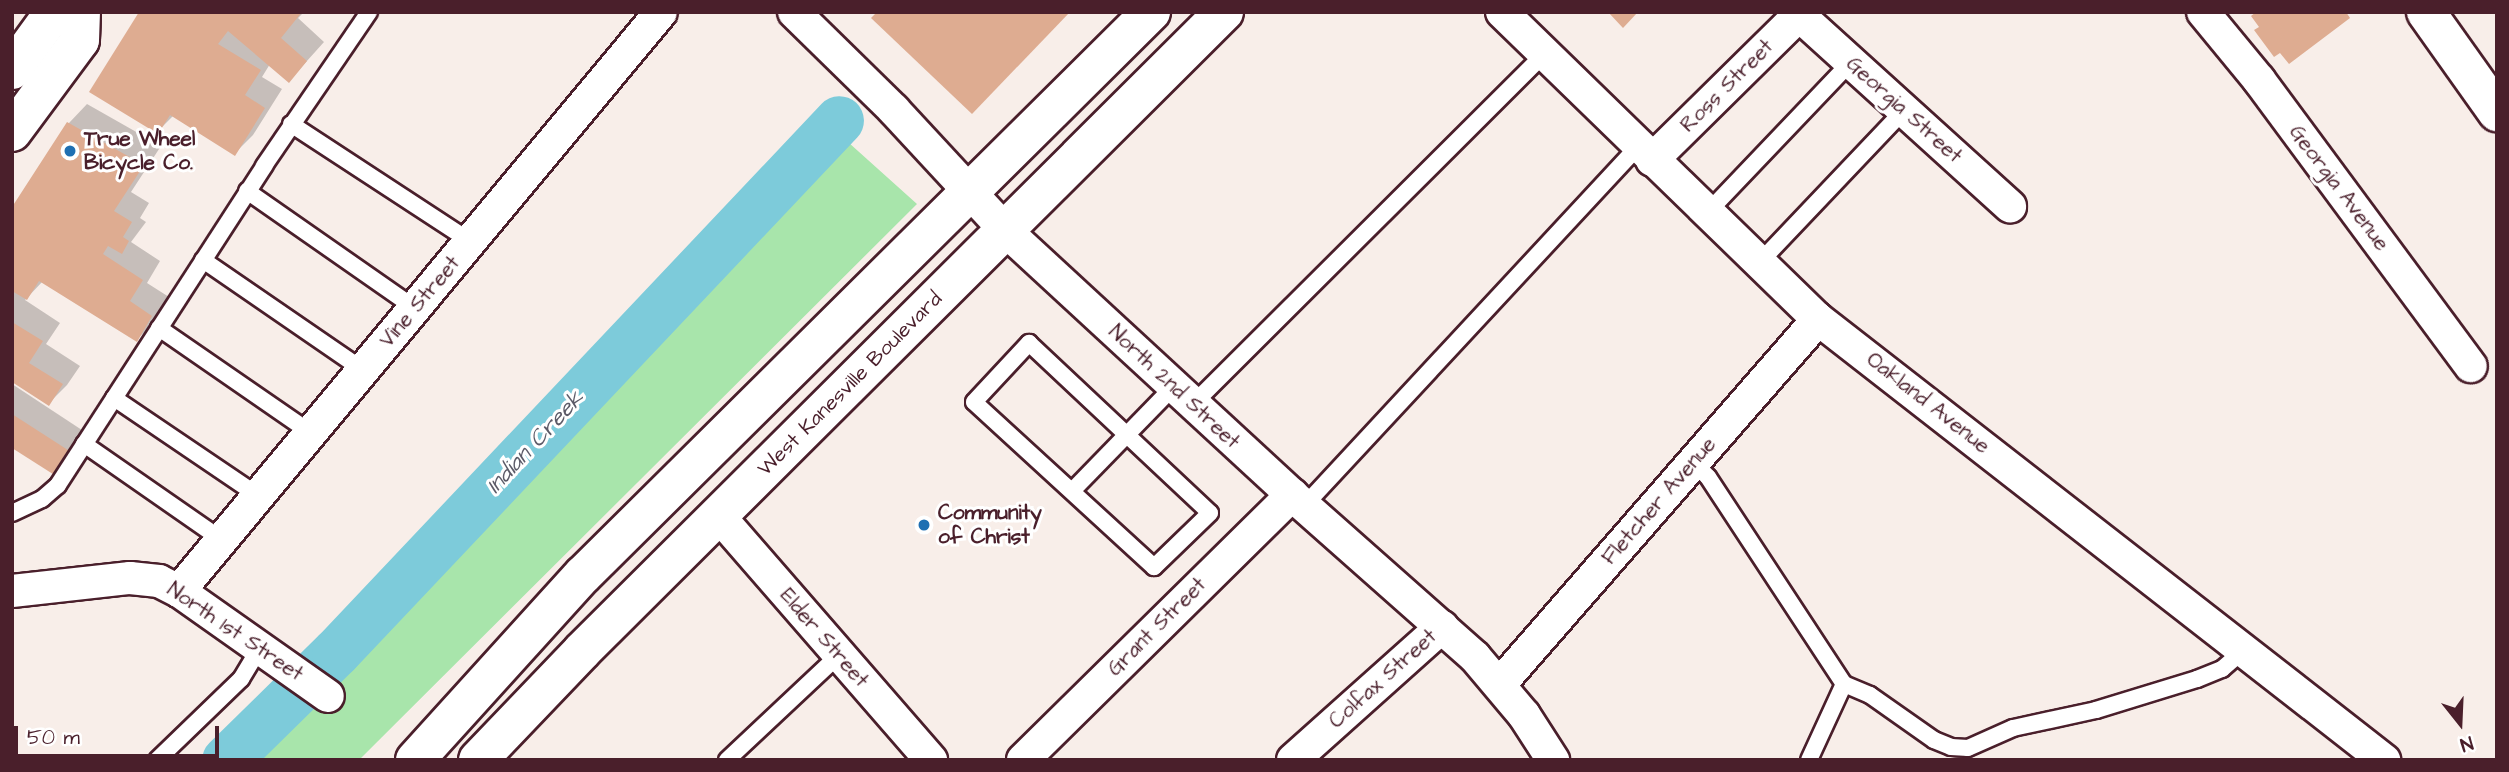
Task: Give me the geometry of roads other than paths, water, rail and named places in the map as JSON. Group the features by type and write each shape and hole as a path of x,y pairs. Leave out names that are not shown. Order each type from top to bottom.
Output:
{"main road":[{"path":"12,70 52,15 60,12"},
{"path":"12,132 80,40 81,12"},
{"path":"416,758 583,575 1151,12"},
{"name":"West Kanesville Boulevard","path":"478,760 718,515 1224,12"},
{"path":"2426,12 2497,112"}],"street":[{"name":"Vine Street","path":"179,591 661,12"},
{"name":"North 2nd Street","path":"794,12 971,191 1005,230 1298,501 1442,627 1500,684 1553,760"},
{"name":"Oakland Avenue","path":"1502,12 1818,319 2384,760"},
{"name":"Georgia Avenue","path":"2203,12 2259,80 2471,366"},
{"name":"Georgia Street","path":"1800,14 2010,206"},
{"name":"Ross Street","path":"1645,153 1800,14"},
{"name":"Fletcher Avenue","path":"1500,684 1818,319"},
{"name":"Grant Street","path":"1023,760 1298,501"},
{"name":"Elder Street","path":"718,515 931,760"},
{"name":"North 1st Street","path":"12,591 130,578 159,581 179,591 328,696"},
{"name":"Colfax Street","path":"1293,760 1442,627"}],"lane":[{"path":"12,513 42,499 58,485 291,124 369,12"},
{"path":"1073,490 1128,434 1183,395 1544,54"},
{"path":"1707,213 1851,62"},
{"path":"1759,263 1905,110"},
{"path":"291,124 470,241"},
{"path":"1298,501 1645,153"},
{"path":"247,191 415,307"},
{"path":"203,260 363,370"},
{"path":"159,328 311,433"},
{"path":"1029,343 1210,513 1154,567 1073,490 974,402 1029,343"},
{"path":"114,398 259,496"},
{"path":"84,444 222,540"},
{"path":"1693,462 1708,477 1844,684 1888,706 1934,740 1951,747 1968,748 2012,728 2096,710 2197,679 2222,669 2244,650"},
{"path":"157,760 241,679 260,647"},
{"path":"727,760 838,655"},
{"path":"1809,760 1844,684"}],"waterway":[{"name":"Indian Creek","path":"226,760 336,652 839,120"}],"place":[{"name":"True Wheel Bicycle Co.","path":"70,151"},
{"name":"Community of Christ","path":"924,525"}]}
